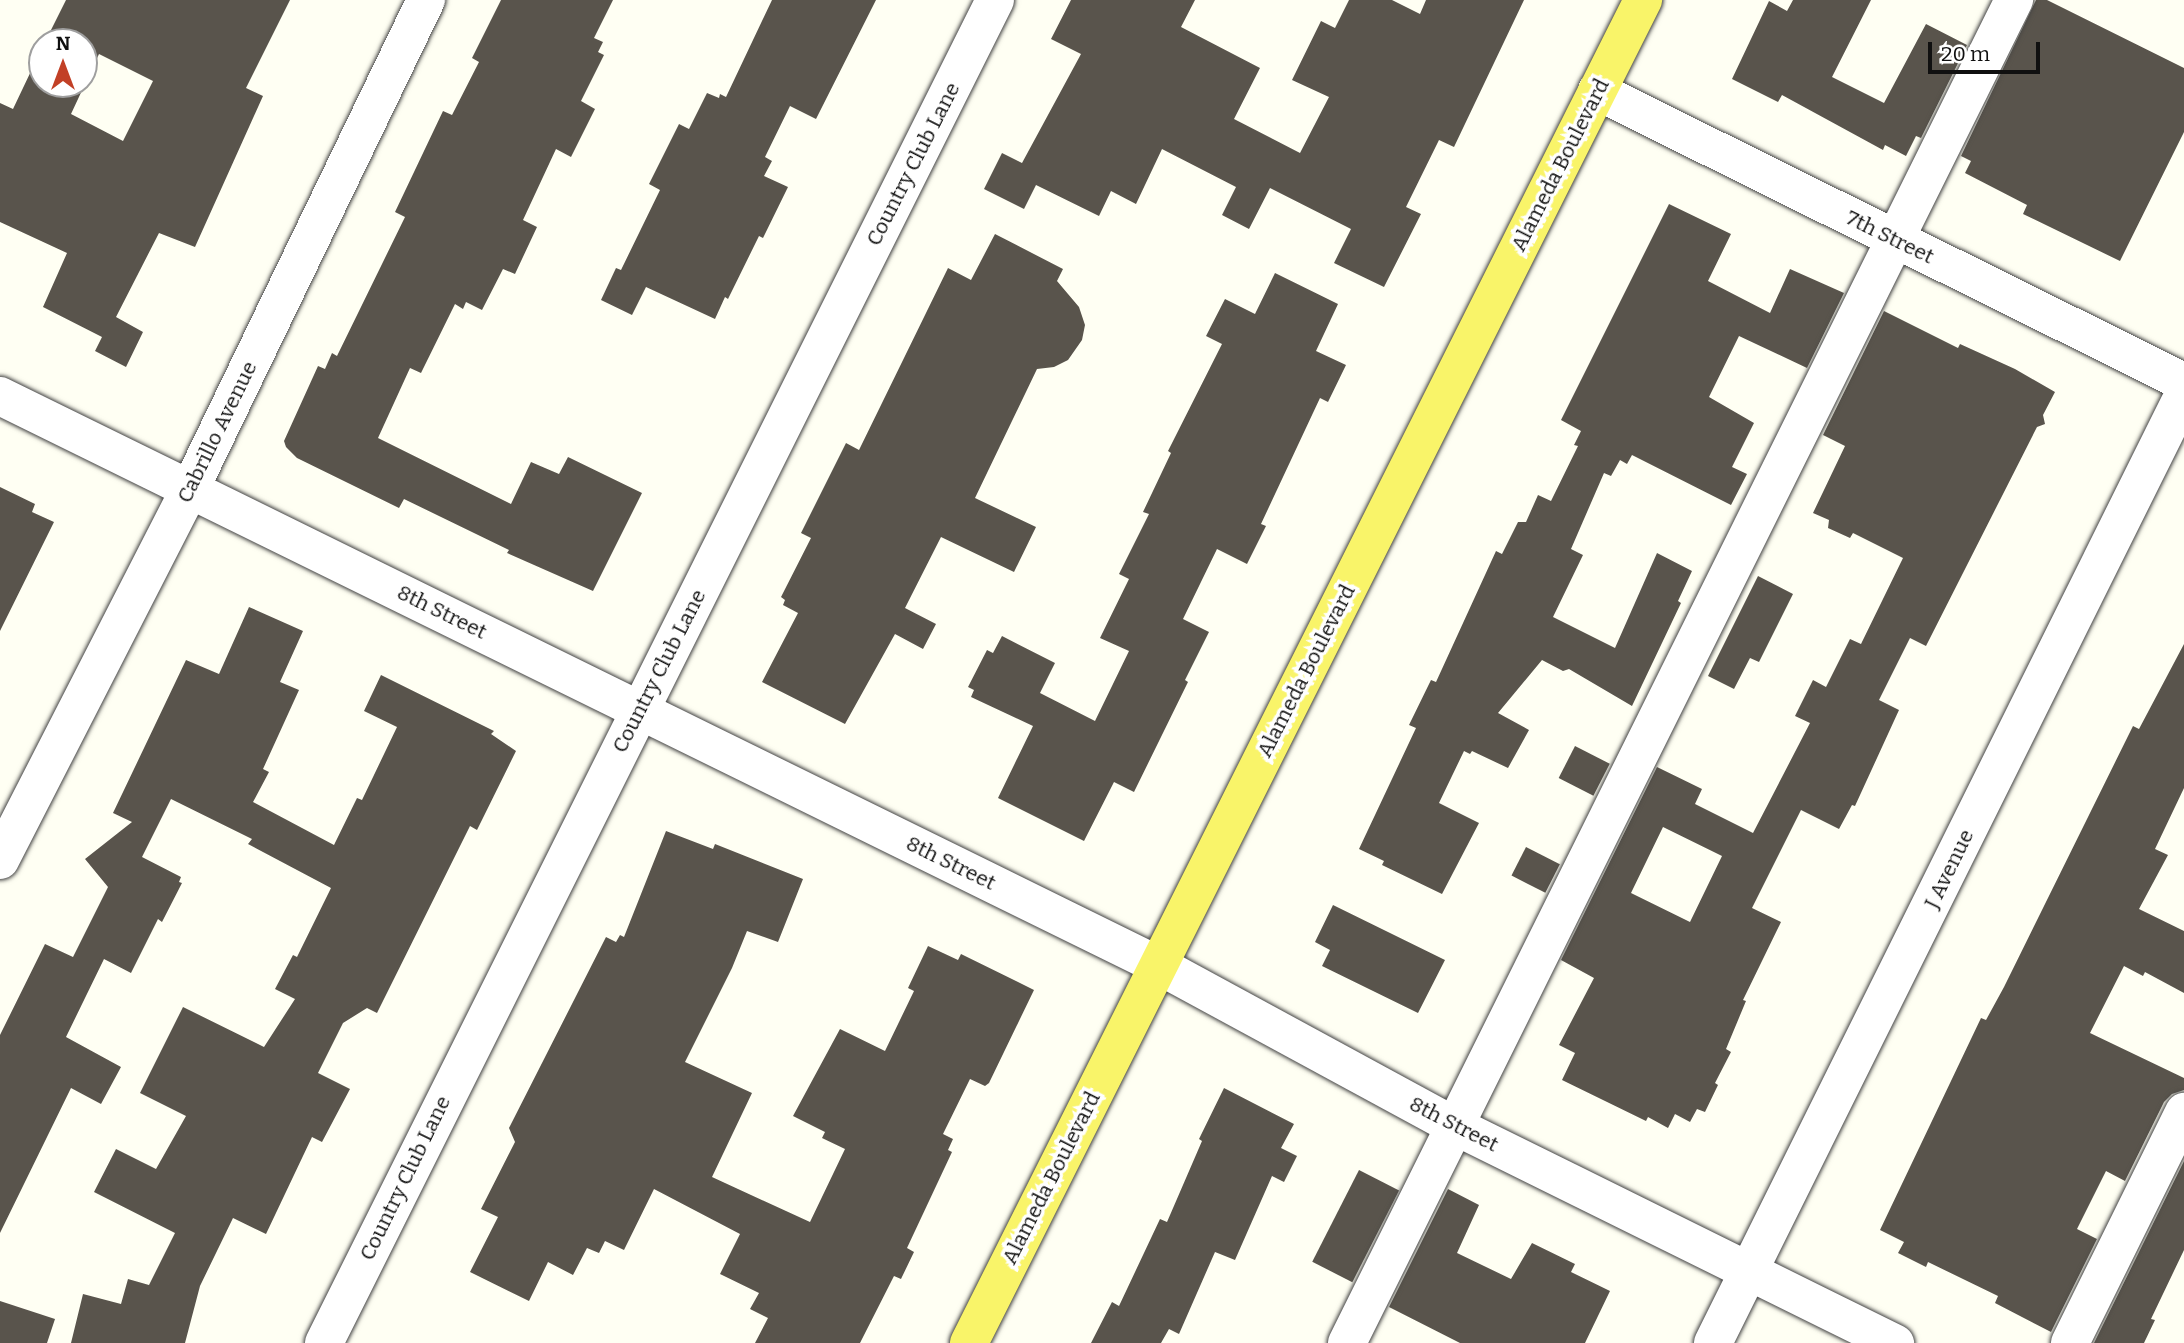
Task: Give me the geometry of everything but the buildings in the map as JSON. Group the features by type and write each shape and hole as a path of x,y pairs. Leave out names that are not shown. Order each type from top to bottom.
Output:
{"main road":[{"name":"Alameda Boulevard","path":"969,1343 1643,0"}],"street":[{"name":"Cabrillo Avenue","path":"0,860 191,487 426,0"},
{"name":"Country Club Lane","path":"324,1343 995,0"},
{"path":"1347,1343 2014,0"},
{"name":"7th Street","path":"1597,91 2184,382"},
{"name":"J Avenue","path":"1713,1343 2184,394"},
{"name":"8th Street","path":"0,396 191,487 1158,965 1455,1126 1750,1269 1895,1343"},
{"path":"2070,1343 2184,1112"}]}
